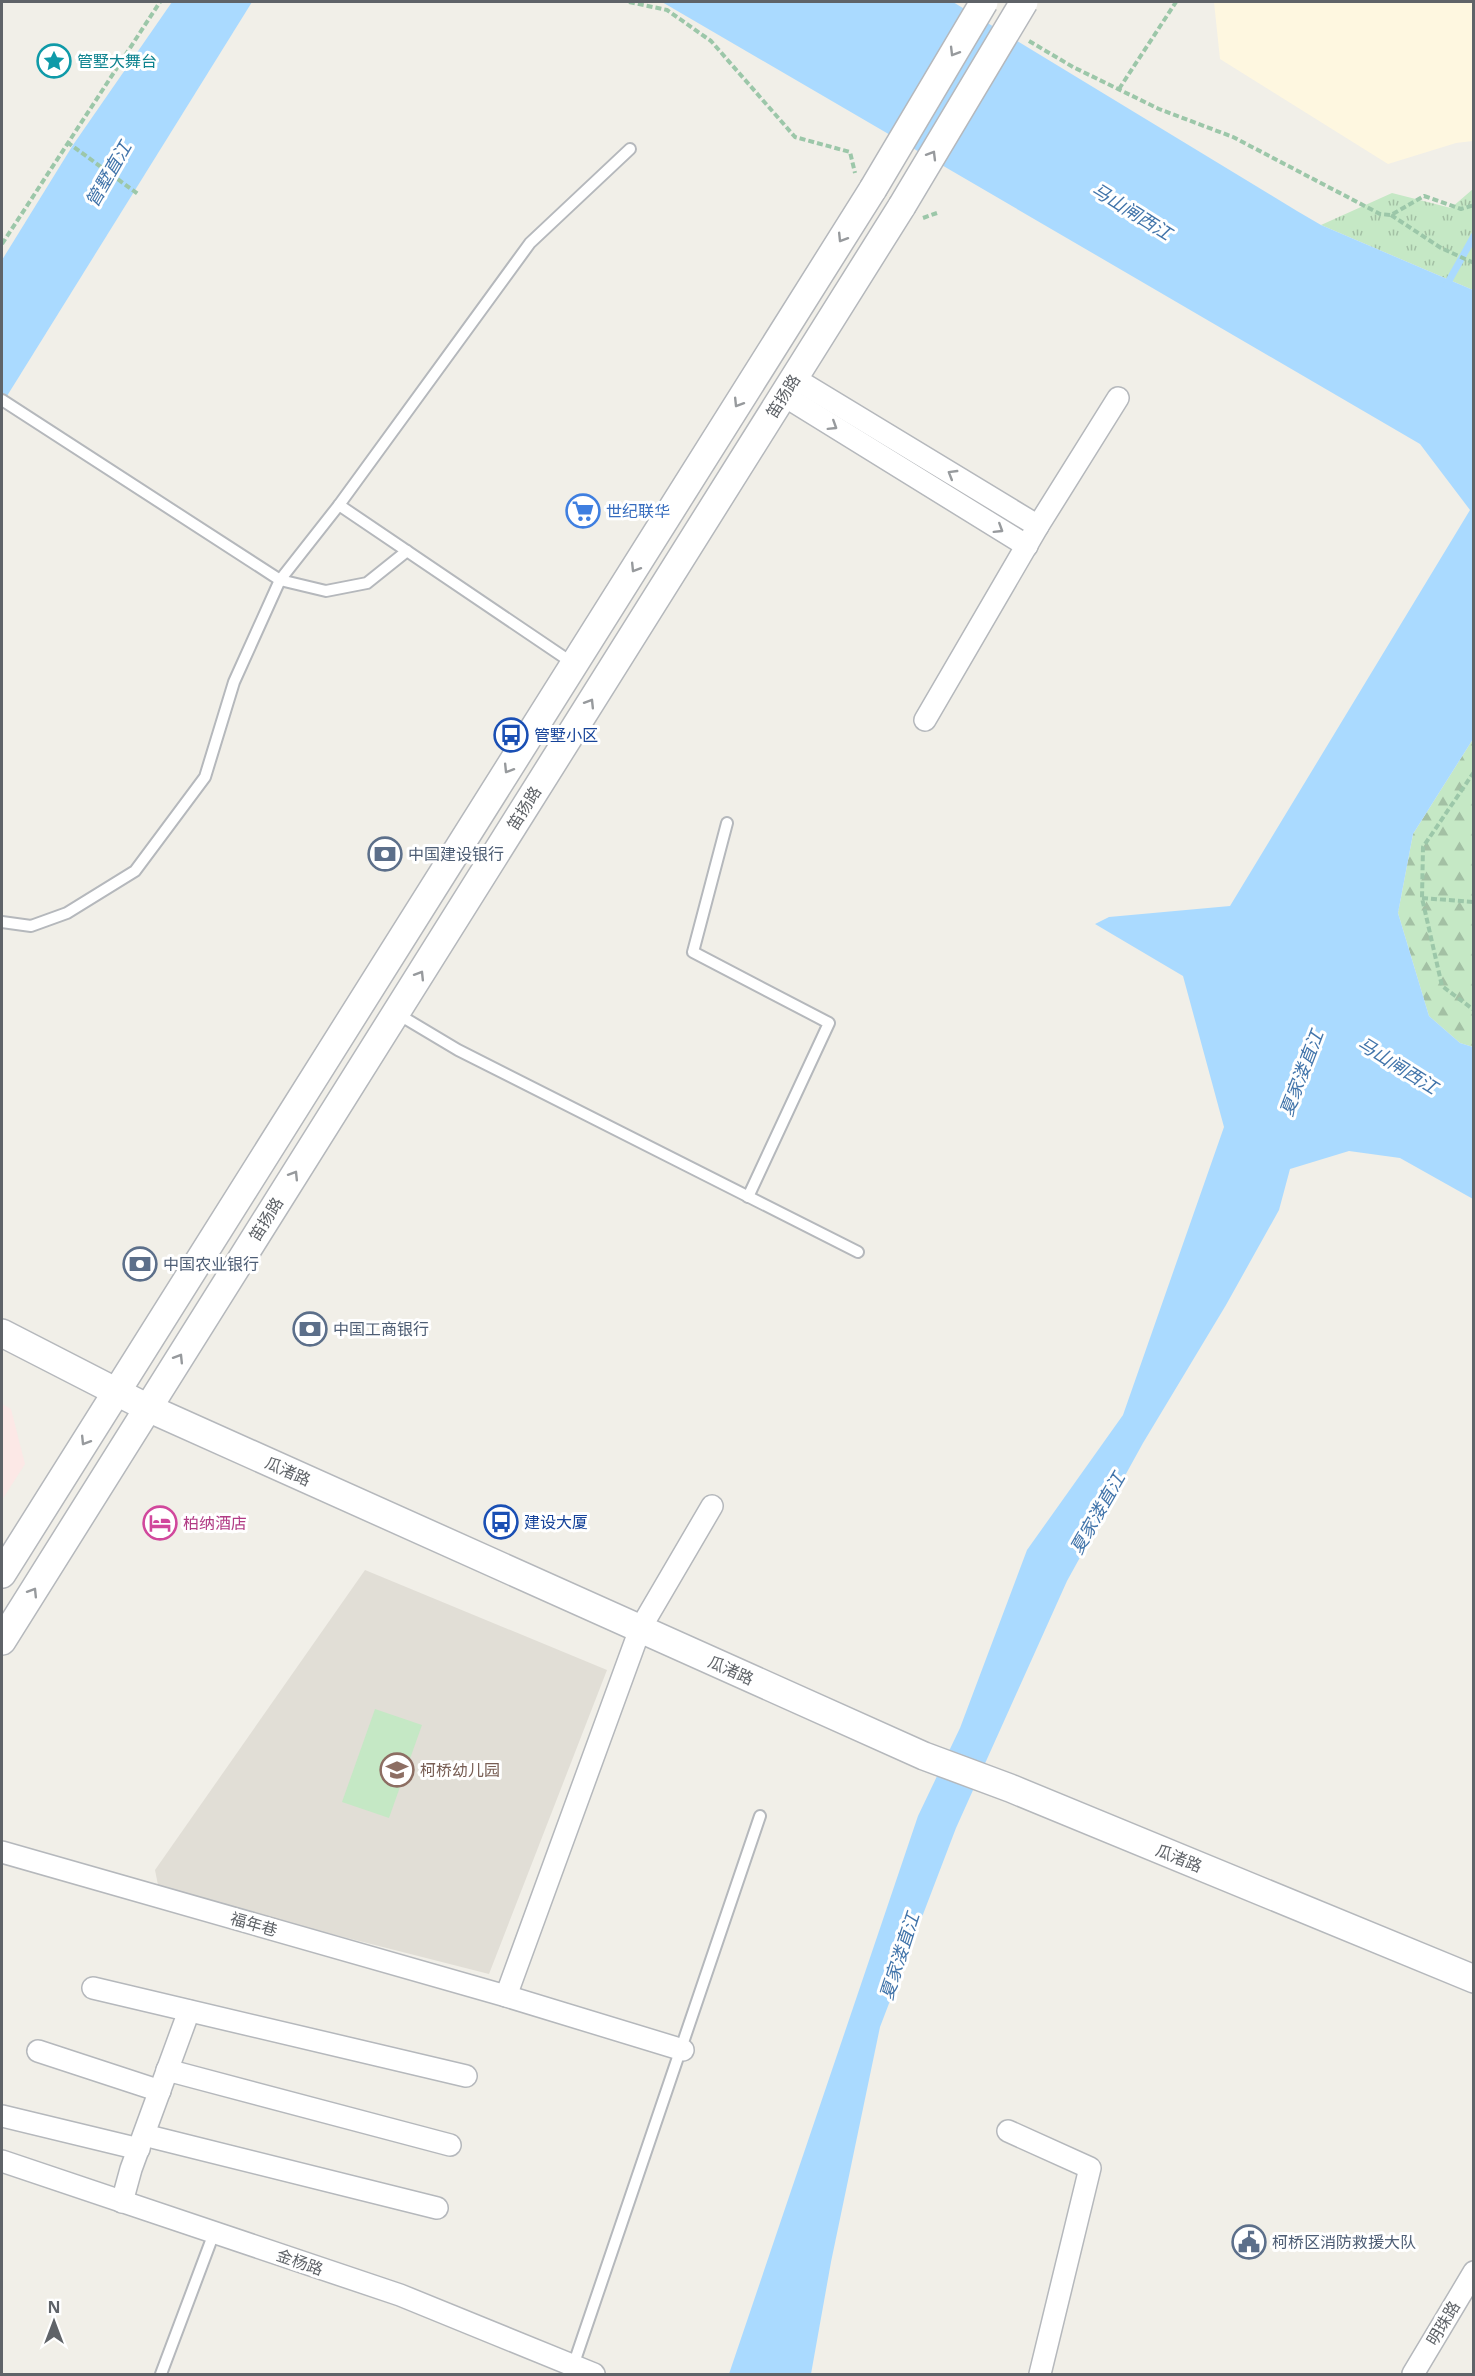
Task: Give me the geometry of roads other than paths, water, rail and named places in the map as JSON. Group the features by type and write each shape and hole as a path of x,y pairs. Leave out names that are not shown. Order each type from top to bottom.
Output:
{"street":[{"name":"笛扬路","path":"2,1574 873,189 984,2"},
{"name":"笛扬路","path":"2,1641 902,206 1023,2"},
{"path":"789,386 1038,526"},
{"path":"789,386 1027,546"},
{"path":"925,720 1038,526 1118,398"},
{"name":"瓜渚路","path":"2,1333 148,1408 924,1756 1010,1788 1473,1979"},
{"path":"506,1996 640,1629 712,1506"},
{"name":"福年巷","path":"2,1852 506,1996 683,2050"},
{"path":"93,1988 466,2076"},
{"path":"122,2202 189,2012"},
{"path":"38,2051 160,2091"},
{"path":"168,2070 450,2145"},
{"path":"2,2116 142,2142 437,2208"},
{"path":"1008,2131 1090,2168 1040,2374"},
{"name":"金杨路","path":"2,2161 400,2295 594,2374"},
{"name":"明珠路","path":"1416,2374 1473,2272"}],"lane":[{"path":"2,922 31,926 67,913 135,871 205,777 234,682 280,580 339,505 530,243 630,149"},
{"path":"2,400 280,580 326,591 367,583 407,551"},
{"path":"339,505 574,664"},
{"path":"727,823 693,952 829,1023 748,1197"},
{"path":"396,1013 458,1050 858,1252"},
{"path":"573,2366 683,2050 760,1816"},
{"path":"161,2374 214,2233"}],"water":[{"name":"管墅直江","path":"172,2 252,2 2,404 2,260 73,145"},
{"path":"662,2 953,2 1321,225 1473,290 1473,739 1413,834 1398,913 1429,1016 1460,1043 1473,1047 1473,1199 1400,1158 1349,1151 1290,1169 1279,1210 1226,1305 1143,1443 1067,1581 956,1828 880,2027 831,2262 811,2374 729,2374 918,1816 960,1728 1027,1550 1123,1415 1224,1127 1183,976 1095,924 1109,917 1230,906 1470,510 1420,444"}],"waterway":[{"path":"1446,286 1474,236"}],"place":[{"name":"管墅大舞台","path":"54,61"},
{"name":"世纪联华","path":"583,511"},
{"name":"管墅小区","path":"511,735"},
{"name":"中国建设银行","path":"385,854"},
{"name":"中国农业银行","path":"140,1264"},
{"name":"中国工商银行","path":"310,1329"},
{"name":"建设大厦","path":"501,1522"},
{"name":"柏纳酒店","path":"160,1523"},
{"name":"柯桥幼儿园","path":"397,1770"},
{"name":"柯桥区消防救援大队","path":"1249,2242"}],"water label":[{"name":"马山闸西江","path":"1132,211"},
{"name":"马山闸西江","path":"1398,1065"},
{"name":"夏家溇直江","path":"1301,1073"},
{"name":"夏家溇直江","path":"1097,1513"},
{"name":"夏家溇直江","path":"899,1956"}]}
